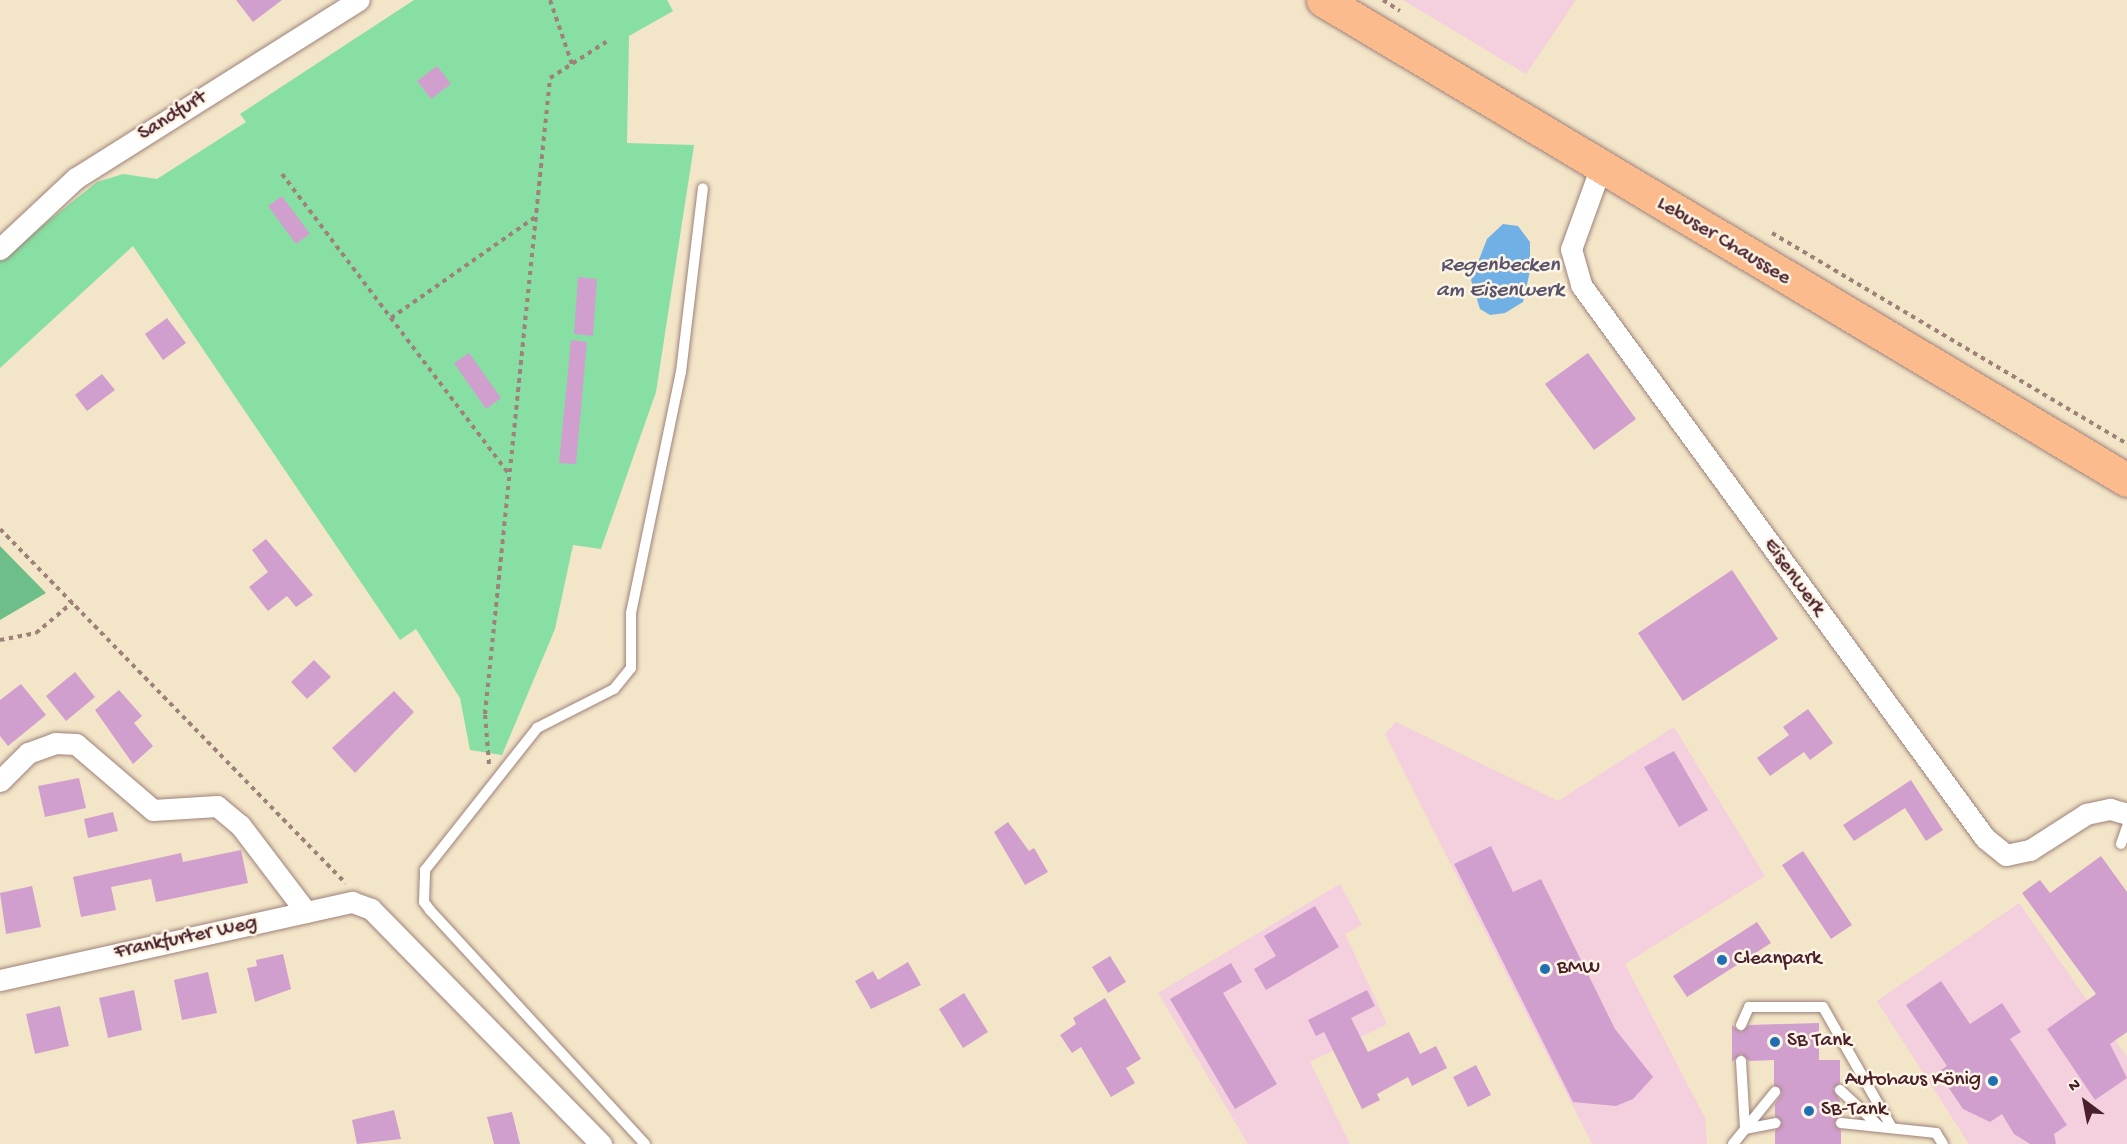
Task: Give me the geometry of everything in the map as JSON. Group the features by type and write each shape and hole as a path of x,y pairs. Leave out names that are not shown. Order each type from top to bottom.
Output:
{"main road":[{"name":"Lebuser Chaussee","path":"1323,0 1600,169 2127,480"}],"street":[{"name":"Sandfurt","path":"0,249 76,178 359,0"},
{"name":"Eisenwerk","path":"1600,169 1571,249 1581,285 1984,838 2006,855 2030,850 2086,814 2110,809 2127,814"},
{"path":"0,781 28,753 55,743 76,744 153,810 217,806 240,825 306,912"},
{"name":"Frankfurter Weg","path":"0,980 352,902 371,909"},
{"path":"371,909 602,1144"}],"lane":[{"path":"645,1144 424,902 425,870 491,790 537,728 614,689 631,668 631,613 681,372 703,188"},
{"path":"2121,844 2127,827"},
{"path":"1742,1025 1749,1007 1823,1007 1886,1128"},
{"path":"1741,1061 1745,1129"},
{"path":"1840,1090 1886,1128"},
{"path":"1733,1144 1774,1092"},
{"path":"1841,1123 1936,1133 1943,1144"},
{"path":"1745,1129 1775,1124"}],"path":[{"path":"550,0 572,64"},
{"path":"491,790 485,714 550,78 606,42"},
{"path":"282,174 509,475"},
{"path":"391,318 536,216"},
{"path":"0,529 371,909"},
{"path":"0,640 36,633 73,602"}],"shaded area":[{"path":"1403,0 1576,0 1526,74"},
{"path":"1396,722 1558,801 1674,727 1765,876 1625,964 1705,1118 1707,1144 1592,1144 1385,734"},
{"path":"1340,884 1362,925 1345,934 1387,1024 1310,1062 1350,1144 1248,1144 1158,993"},
{"path":"2019,903 2127,1057 2127,1144 1969,1144 1877,1001"}],"green space":[{"path":"414,0 667,0 673,11 629,36 627,143 694,145 656,392 601,549 573,545 555,629 502,755 470,750 460,698 416,629 400,640 133,246 0,368 0,260 97,182 123,174 157,179 246,122 240,114"},
{"path":"0,546 46,593 0,620"}],"water":[{"name":"Regenbecken am Eisenwerk","path":"1503,224 1518,226 1530,242 1530,271 1523,302 1505,313 1490,315 1480,309 1471,280 1487,239"}],"building":[{"path":"236,0 282,0 253,22"},
{"path":"437,66 451,84 431,99 417,81"},
{"path":"282,196 310,234 296,244 268,206"},
{"path":"578,277 597,279 593,336 574,334"},
{"path":"167,318 186,343 163,360 145,334"},
{"path":"571,340 587,342 576,464 559,463"},
{"path":"469,353 501,398 486,409 454,363"},
{"path":"1588,353 1636,419 1594,450 1545,384"},
{"path":"102,374 115,390 87,411 75,395"},
{"path":"266,539 313,595 296,607 287,596 268,611 249,587 268,572 252,550"},
{"path":"1732,570 1778,639 1683,701 1638,633"},
{"path":"314,660 331,677 307,699 291,682"},
{"path":"75,672 95,697 66,721 46,696"},
{"path":"21,684 46,715 8,746 0,736 0,700"},
{"path":"119,690 142,716 134,723 153,746 133,764 95,710"},
{"path":"394,691 414,712 355,773 332,748"},
{"path":"1808,709 1833,743 1810,760 1804,752 1770,776 1757,758 1789,735 1783,727"},
{"path":"1674,751 1708,810 1679,827 1644,767"},
{"path":"79,778 86,808 45,817 38,786"},
{"path":"1911,780 1943,830 1926,841 1905,808 1854,841 1843,825"},
{"path":"113,812 118,831 88,838 84,819"},
{"path":"1008,822 1029,851 1034,848 1048,872 1025,885 994,832"},
{"name":"BMW","path":"1491,846 1513,892 1541,879 1615,1029 1653,1077 1633,1099 1616,1106 1573,1102 1454,864"},
{"path":"241,850 248,883 156,902 151,879 111,887 116,910 81,917 73,877 181,853 183,862"},
{"path":"1803,851 1852,925 1831,939 1782,865"},
{"path":"2101,856 2127,892 2127,1032 2110,1044 2127,1078 2095,1100 2047,1029 2096,994 2022,893 2040,880 2050,893"},
{"path":"32,886 41,927 6,934 0,893"},
{"path":"1315,906 1339,947 1266,990 1254,969 1276,956 1264,936"},
{"name":"Cleanpark","path":"1757,922 1771,943 1687,997 1673,976"},
{"path":"283,954 291,989 255,1002 247,968 257,966 256,960"},
{"path":"1110,956 1126,982 1108,993 1092,967"},
{"path":"908,962 921,985 871,1009 855,981 873,971 878,980"},
{"path":"1231,963 1242,982 1223,993 1277,1084 1235,1109 1170,999"},
{"path":"208,972 217,1013 182,1020 174,980"},
{"path":"1941,981 1970,1024 2002,1003 2021,1032 2010,1039 2067,1125 2054,1134 2056,1144 2030,1144 2014,1134 2002,1114 1990,1122 1963,1109 1938,1072 1947,1066 1906,1005"},
{"path":"134,990 142,1030 108,1038 99,998"},
{"path":"1367,990 1375,1006 1351,1018 1368,1052 1409,1032 1420,1054 1436,1046 1447,1068 1412,1086 1408,1077 1377,1094 1380,1100 1362,1109 1324,1032 1316,1036 1308,1020"},
{"path":"964,993 988,1032 963,1048 939,1009"},
{"path":"1105,998 1141,1059 1126,1068 1135,1083 1111,1097 1081,1047 1072,1053 1060,1035 1076,1024 1073,1018"},
{"path":"60,1006 69,1046 35,1054 26,1014"},
{"path":"1819,1023 1819,1060 1840,1060 1840,1083 1833,1089 1840,1101 1841,1116 1834,1123 1841,1130 1841,1144 1775,1144 1775,1131 1782,1122 1775,1116 1775,1104 1782,1093 1774,1085 1774,1060 1749,1061 1741,1054 1732,1062 1732,1025 1741,1032 1749,1025"},
{"path":"1476,1065 1491,1095 1468,1107 1453,1077"},
{"path":"394,1110 401,1139 357,1144 352,1120"},
{"path":"512,1112 520,1144 494,1144 487,1117"}],"place":[{"name":"Cleanpark","path":"1722,960"},
{"name":"BMW","path":"1545,969"},
{"name":"SB Tank","path":"1775,1042"},
{"name":"Autohaus König","path":"1993,1081"},
{"name":"SB-Tank","path":"1809,1111"}]}
